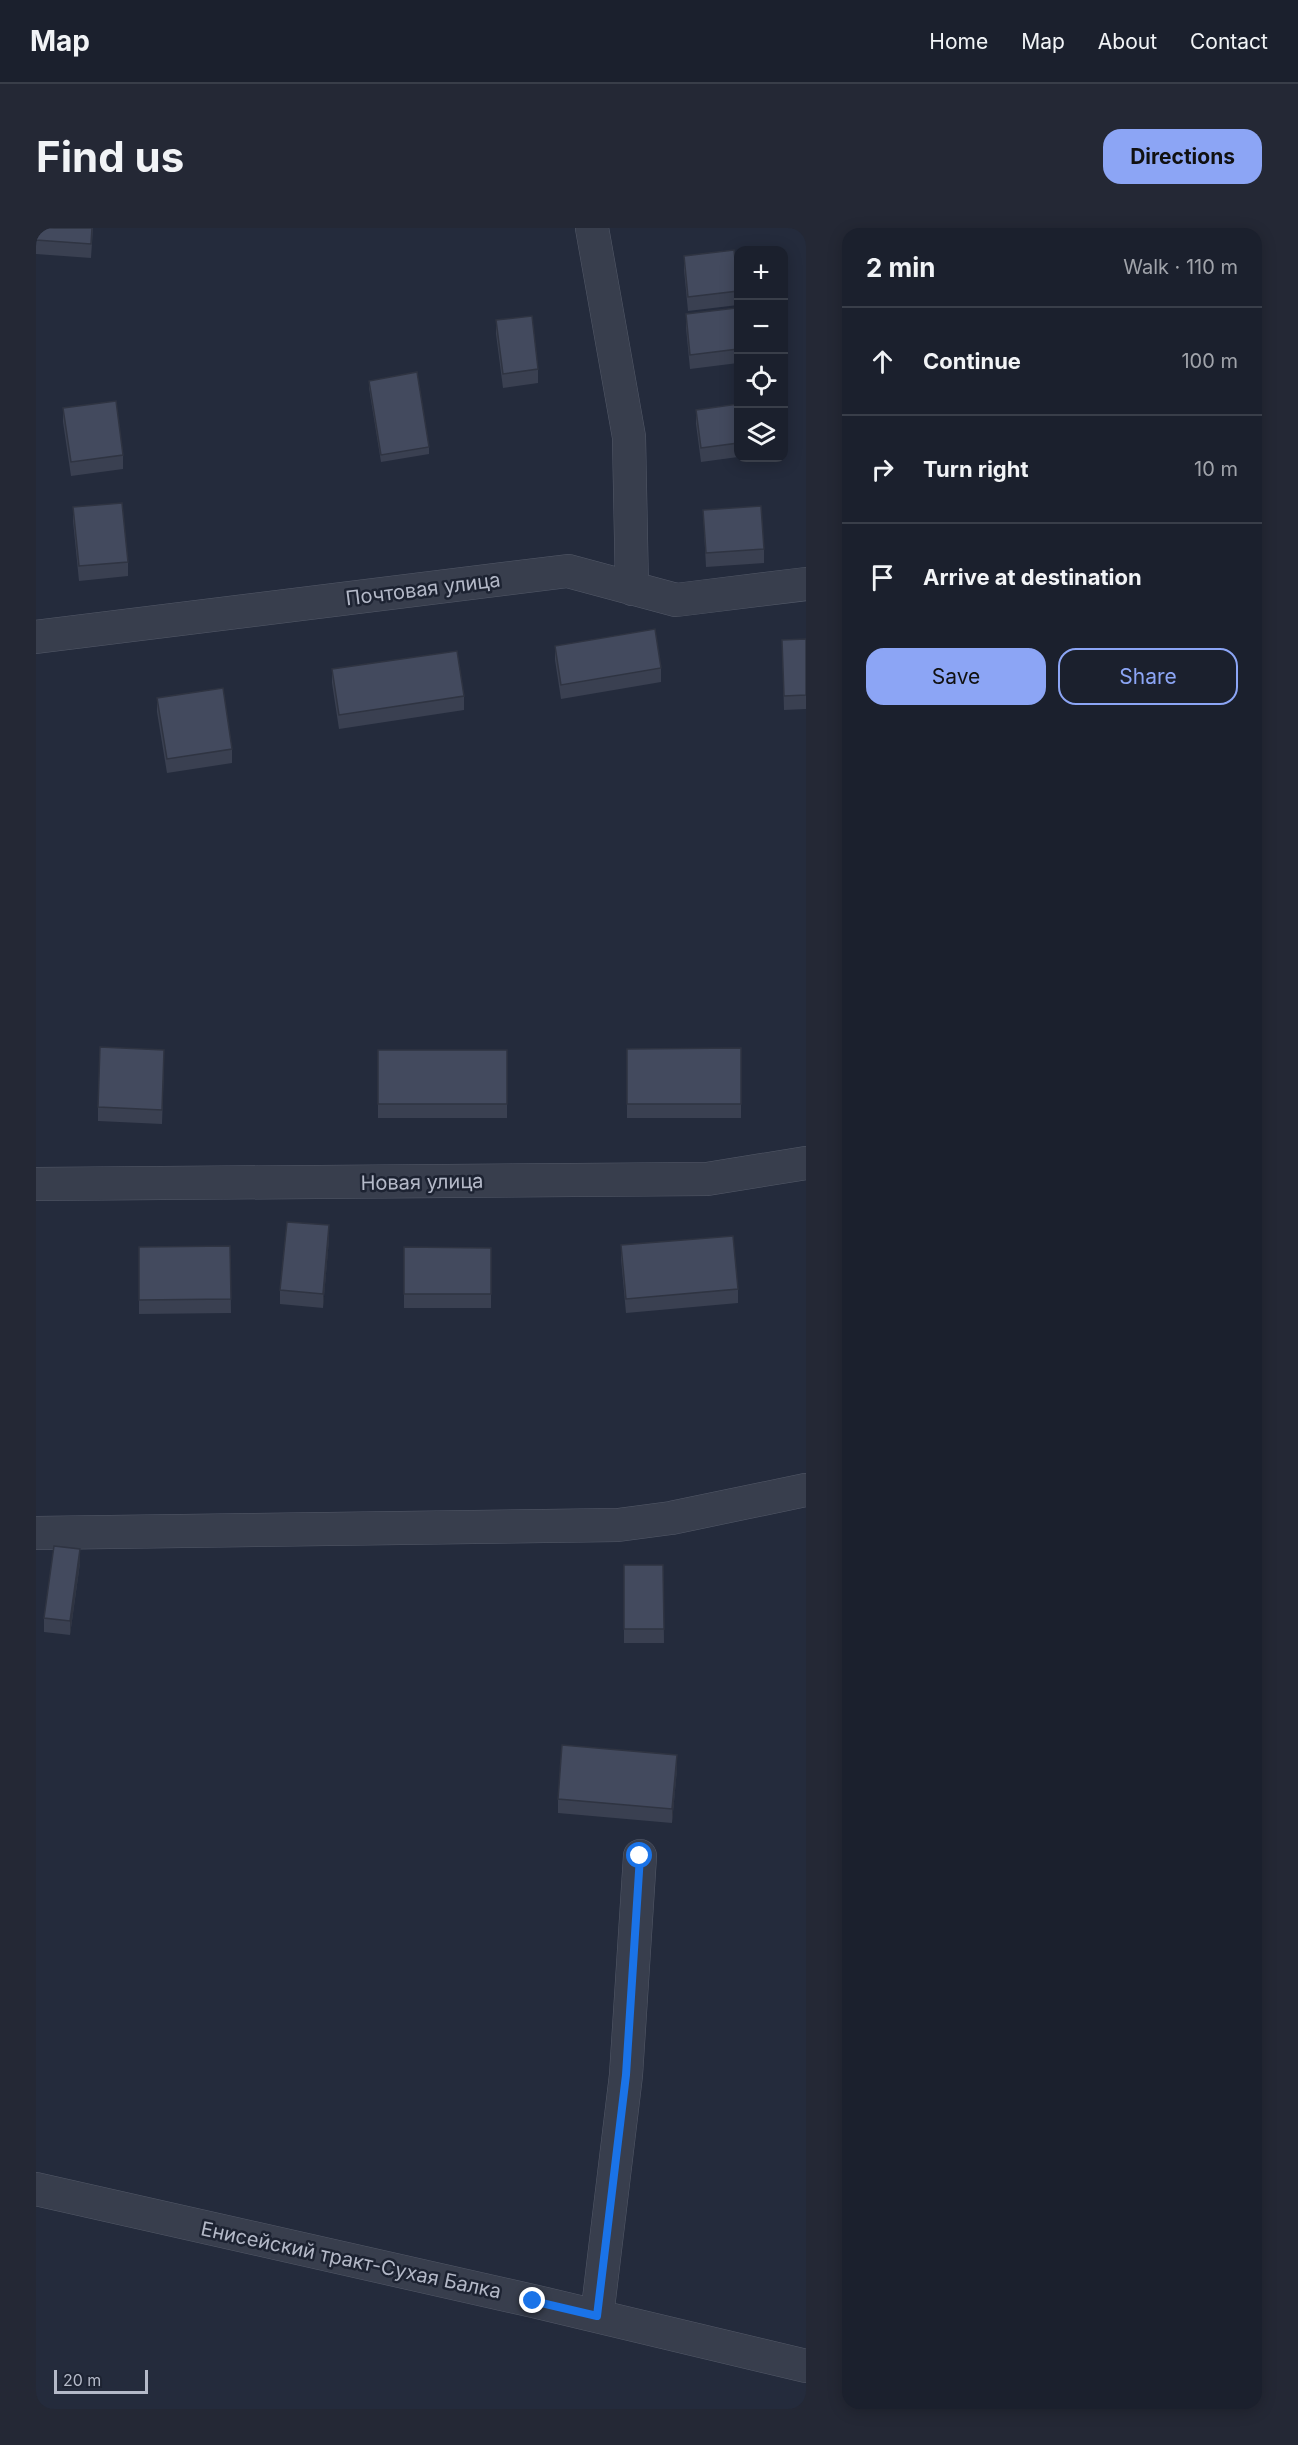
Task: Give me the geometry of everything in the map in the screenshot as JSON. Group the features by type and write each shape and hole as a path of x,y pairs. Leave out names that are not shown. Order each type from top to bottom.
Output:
{"street":[{"path":"592,228 629,437 632,589"},
{"name":"Почтовая улица","path":"36,637 568,571 676,600 806,584"},
{"name":"Новая улица","path":"36,1185 707,1179 806,1163"},
{"path":"36,1533 618,1525 670,1518 806,1490"},
{"path":"597,2316 626,2075 640,1856"},
{"name":"Енисейский тракт-Сухая Балка","path":"36,2189 597,2316 806,2366"}],"building":[{"path":"36,228 92,228 91,244 36,240"},
{"path":"734,250 734,291 688,297 684,256"},
{"path":"734,308 734,350 690,355 686,314"},
{"path":"532,316 538,369 503,374 496,320"},
{"path":"417,372 429,447 381,455 369,381"},
{"path":"116,401 123,455 71,462 63,408"},
{"path":"734,405 734,444 701,448 696,410"},
{"path":"122,503 128,562 79,566 73,507"},
{"path":"761,506 764,549 706,553 703,510"},
{"path":"655,629 661,668 561,685 555,646"},
{"path":"806,639 806,695 784,696 782,640"},
{"path":"457,651 464,696 339,715 332,669"},
{"path":"223,688 232,749 167,759 157,698"},
{"path":"100,1047 164,1050 162,1110 98,1107"},
{"path":"741,1048 741,1104 627,1104 627,1049"},
{"path":"378,1050 507,1050 507,1104 378,1104"},
{"path":"287,1222 329,1225 323,1294 280,1290"},
{"path":"733,1236 738,1289 626,1299 621,1245"},
{"path":"230,1246 231,1299 139,1300 139,1247"},
{"path":"404,1247 491,1248 491,1294 404,1294"},
{"path":"54,1546 80,1549 70,1621 44,1618"},
{"path":"624,1565 663,1565 664,1629 624,1629"},
{"path":"562,1745 677,1755 672,1809 558,1799"}],"route":[{"path":"533,2301 597,2316 626,2075 640,1856"}]}
